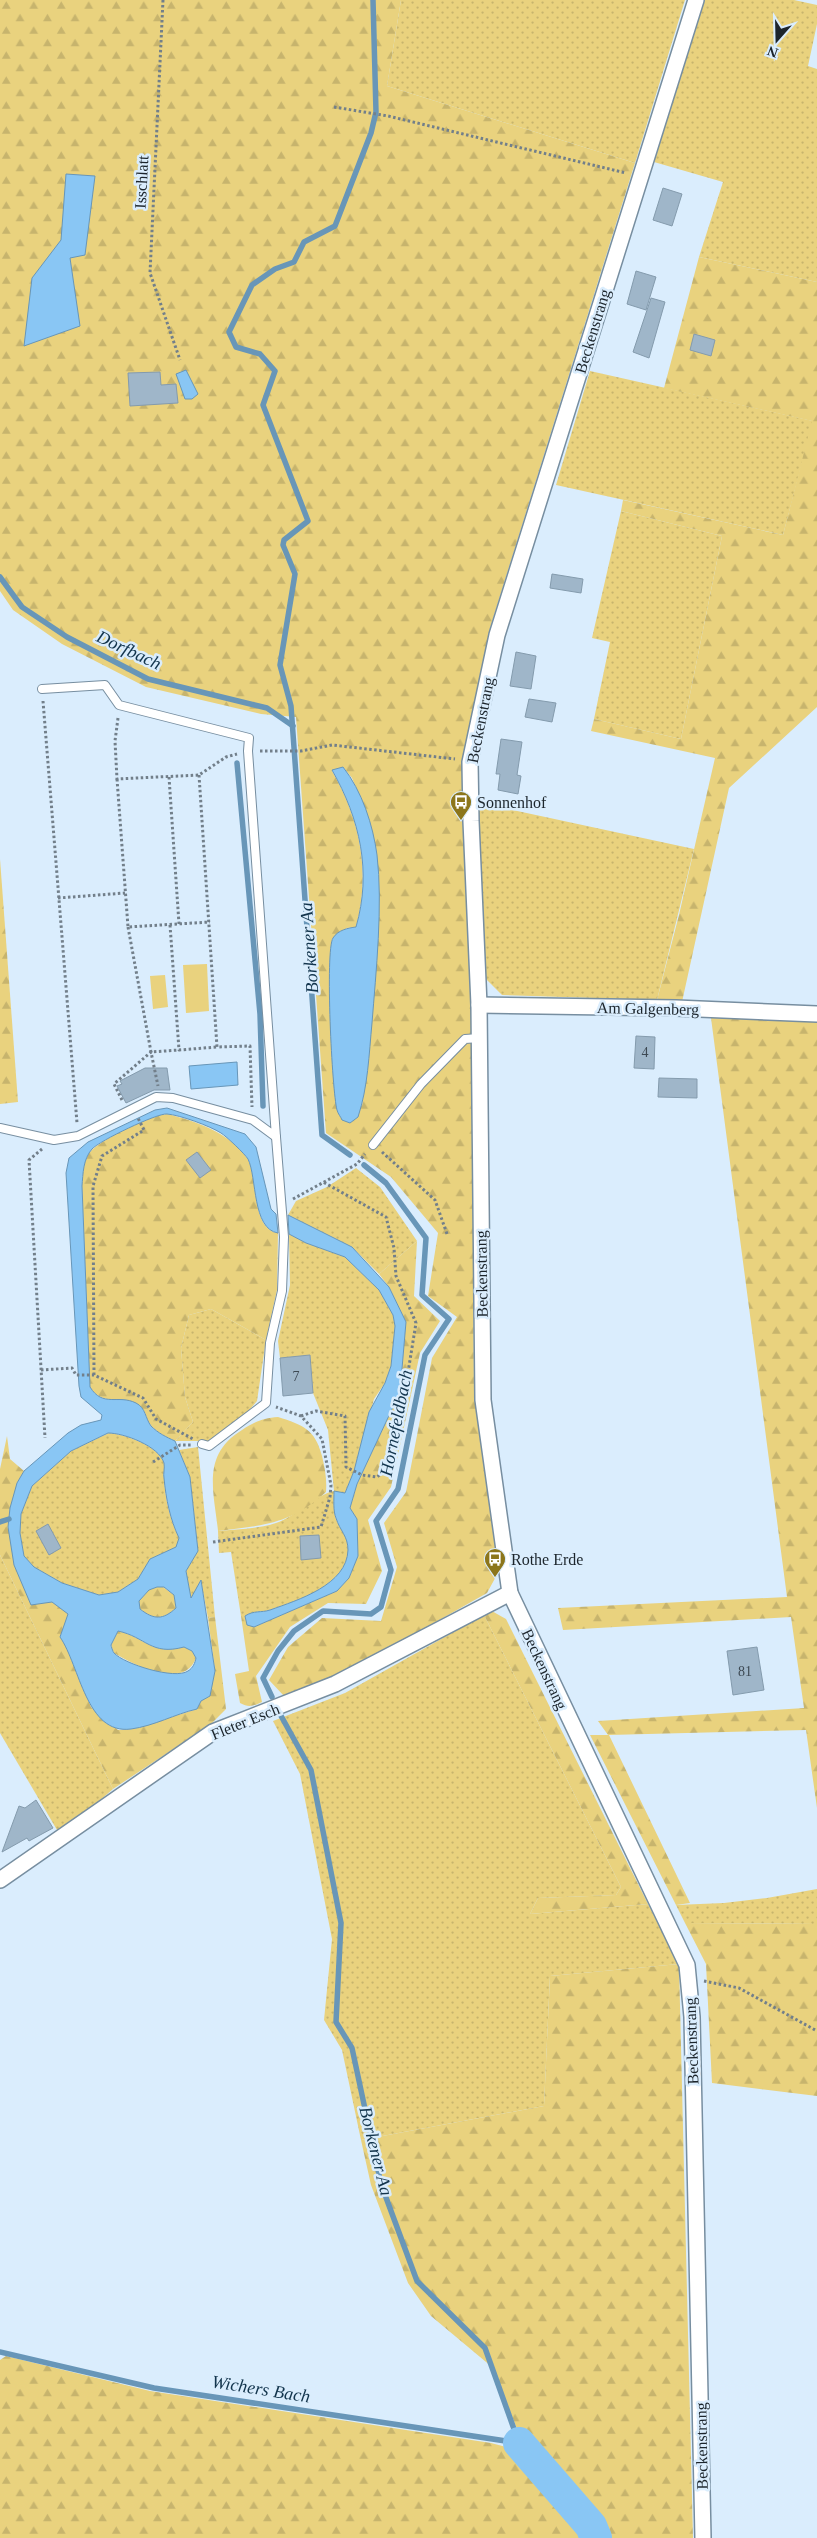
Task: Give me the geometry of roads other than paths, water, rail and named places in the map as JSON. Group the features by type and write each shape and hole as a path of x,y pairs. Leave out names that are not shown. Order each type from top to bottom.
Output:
{"street":[{"name":"Beckenstrang","path":"696,0 497,635 470,762 470,822 479,1005 483,1400 510,1593 687,1965 692,2017 703,2538"},
{"name":"Am Galgenberg","path":"479,1005 676,1008 817,1014"},
{"name":"Fleter Esch","path":"0,1880 213,1732 336,1684 510,1593"}],"lane":[{"path":"42,689 105,685 119,704 249,738 248,751 284,1237 282,1292 270,1343 266,1403 209,1446 202,1444"},
{"path":"373,1145 421,1084 465,1039 479,1038"},
{"path":"0,1128 54,1140 78,1136 156,1097 181,1100 253,1120 276,1137"}],"water":[{"path":"66,174 95,176 85,255 70,258 80,326 24,346 32,278 61,240"},
{"path":"186,370 198,394 192,399 185,399 176,374"},
{"path":"343,767 350,776 366,809 373,832 379,874 377,961 368,1070 358,1117 350,1123 342,1120 337,1110 335,1098 329,993 333,938 340,931 356,927 363,886 361,846 356,827 350,807 332,770"},
{"path":"237,1062 238,1085 191,1089 189,1066"},
{"path":"167,1108 245,1134 256,1147 271,1209 276,1214 278,1233 270,1229 259,1213 248,1159 223,1135 203,1124 173,1115 161,1115 128,1128 105,1140 92,1149 87,1157 82,1186 90,1387 100,1397 136,1403 144,1410 149,1423 156,1431 175,1441 190,1477 198,1551 186,1571 191,1598 201,1580 215,1671 210,1696 201,1701 197,1709 131,1729 116,1728 104,1721 94,1710 60,1637 68,1614 52,1602 31,1605 14,1565 8,1527 10,1508 17,1483 24,1471 68,1433 81,1425 101,1420 102,1415 81,1397 79,1386 66,1173 69,1158 88,1142 155,1110","holes":["108,1433 123,1435 140,1442 161,1457 164,1463 169,1509 179,1538 176,1547 150,1559 138,1579 118,1592 99,1595 62,1583 34,1567 24,1556 20,1533 21,1514 32,1486 71,1451","164,1587 174,1595 176,1608 167,1615 158,1617 145,1613 140,1609 139,1601 149,1590","118,1631 135,1637 149,1645 164,1649 184,1647 192,1651 196,1658 194,1665 188,1671 172,1674 150,1670 128,1662 114,1652 111,1645"]},
{"path":"288,1215 352,1247 389,1287 406,1322 400,1392 357,1484 350,1508 357,1519 358,1556 349,1578 337,1591 254,1627 247,1625 245,1616 251,1613 267,1611 307,1596 330,1582 346,1562 348,1545 335,1515 334,1491 345,1493 354,1471 369,1412 385,1383 391,1366 395,1326 393,1315 379,1290 345,1257 306,1243 289,1234"}],"waterway":[{"path":"350,1155 322,1135 291,706 280,665 295,574 283,545 284,540 308,521 263,405 275,371 260,354 236,347 229,332 252,285 275,269 294,262 304,242 335,226 371,133 376,112 373,0"},
{"name":"Dorfbach","path":"0,577 22,607 67,637 148,679 267,708 293,726"},
{"path":"237,763 260,1014 263,1106"},
{"name":"Hornefeldbach","path":"272,1697 263,1678 278,1651 294,1631 323,1611 371,1614 381,1607 391,1570 376,1521 398,1489 425,1355 449,1319 422,1295 426,1238 386,1183 364,1165"},
{"path":"0,1522 9,1519"},
{"name":"Borkener Aa","path":"0,2352 154,2388 519,2443 485,2348 417,2281 381,2184 352,2048 336,2022 341,1923 311,1770 280,1714"},
{"name":"Borkener Aa","path":"519,2443 591,2526 596,2538"}],"place":[{"name":"Sonnenhof","path":"461,821"},
{"name":"Rothe Erde","path":"495,1578"}],"water label":[{"name":"Wichers Bach","path":"261,2389"}]}
